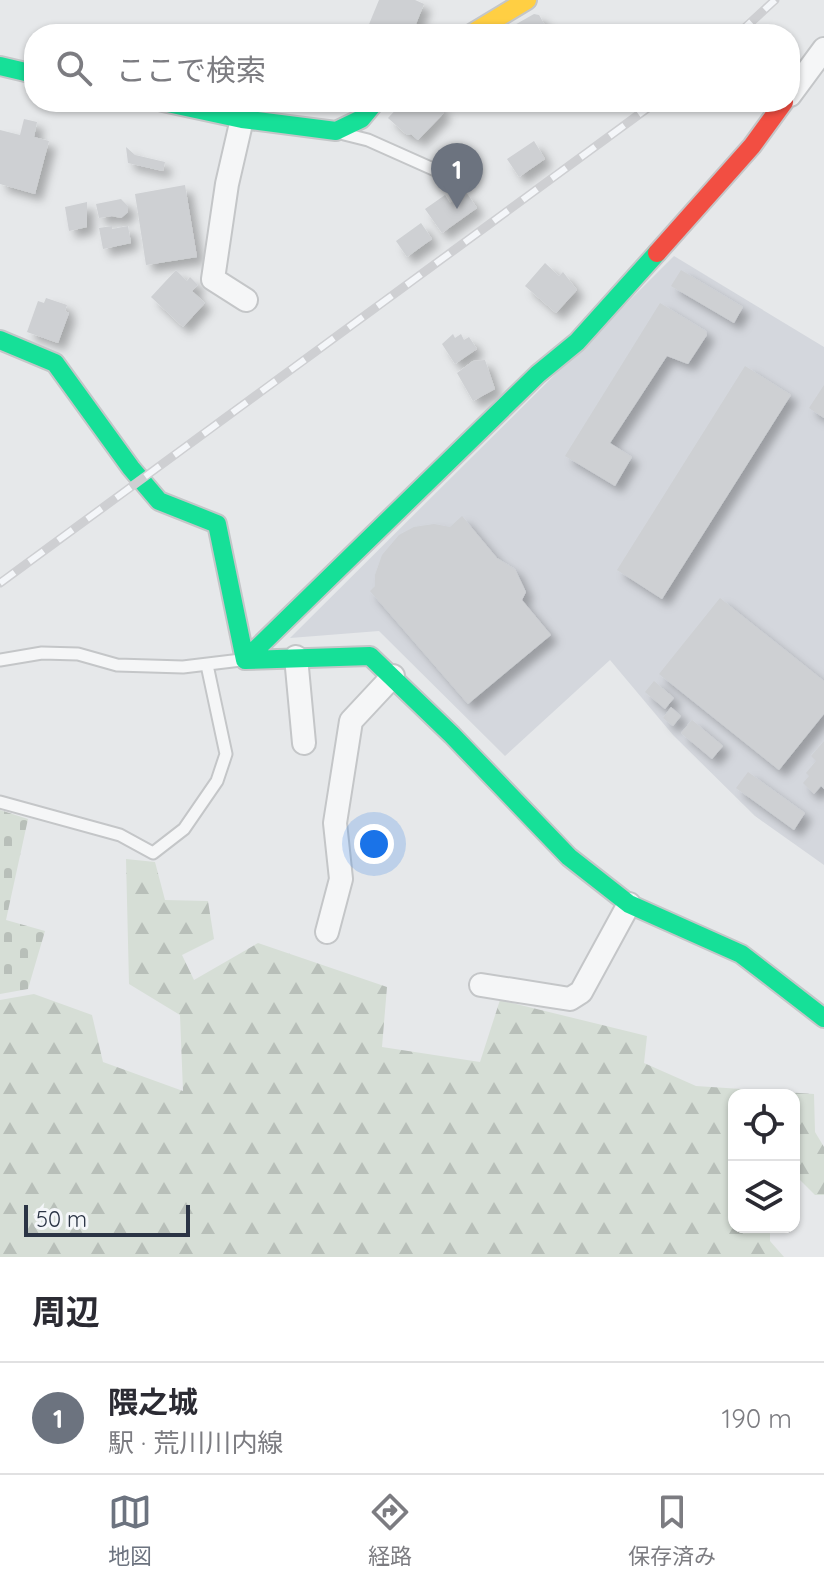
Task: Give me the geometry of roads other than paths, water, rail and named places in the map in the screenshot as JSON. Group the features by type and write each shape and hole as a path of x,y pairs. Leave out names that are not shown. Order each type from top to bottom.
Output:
{"street":[{"path":"487,24 527,0"},
{"path":"800,81 824,49"},
{"path":"0,66 24,72"},
{"path":"209,112 336,131 361,119 367,112"},
{"path":"245,660 538,374 577,342 752,146 777,112"},
{"path":"242,119 227,184 213,279 246,300"},
{"path":"0,340 55,363 131,468 159,501 217,524 245,660"},
{"path":"245,660 370,656 569,857 629,904 741,954 824,1018"},
{"path":"296,657 304,743"},
{"path":"327,932 341,879 335,823 351,721 393,676"},
{"path":"481,985 570,999 581,992 629,904"}],"lane":[{"path":"336,131 368,140 442,173"},
{"path":"0,660 42,653 78,654 117,665 183,667 245,660"},
{"path":"0,802 120,835 153,853 184,829 217,781 226,754 207,665"}],"railway":[{"path":"749,24 775,0"},
{"path":"0,583 642,112"}],"place":[{"name":"隈之城","path":"457,209"}]}
